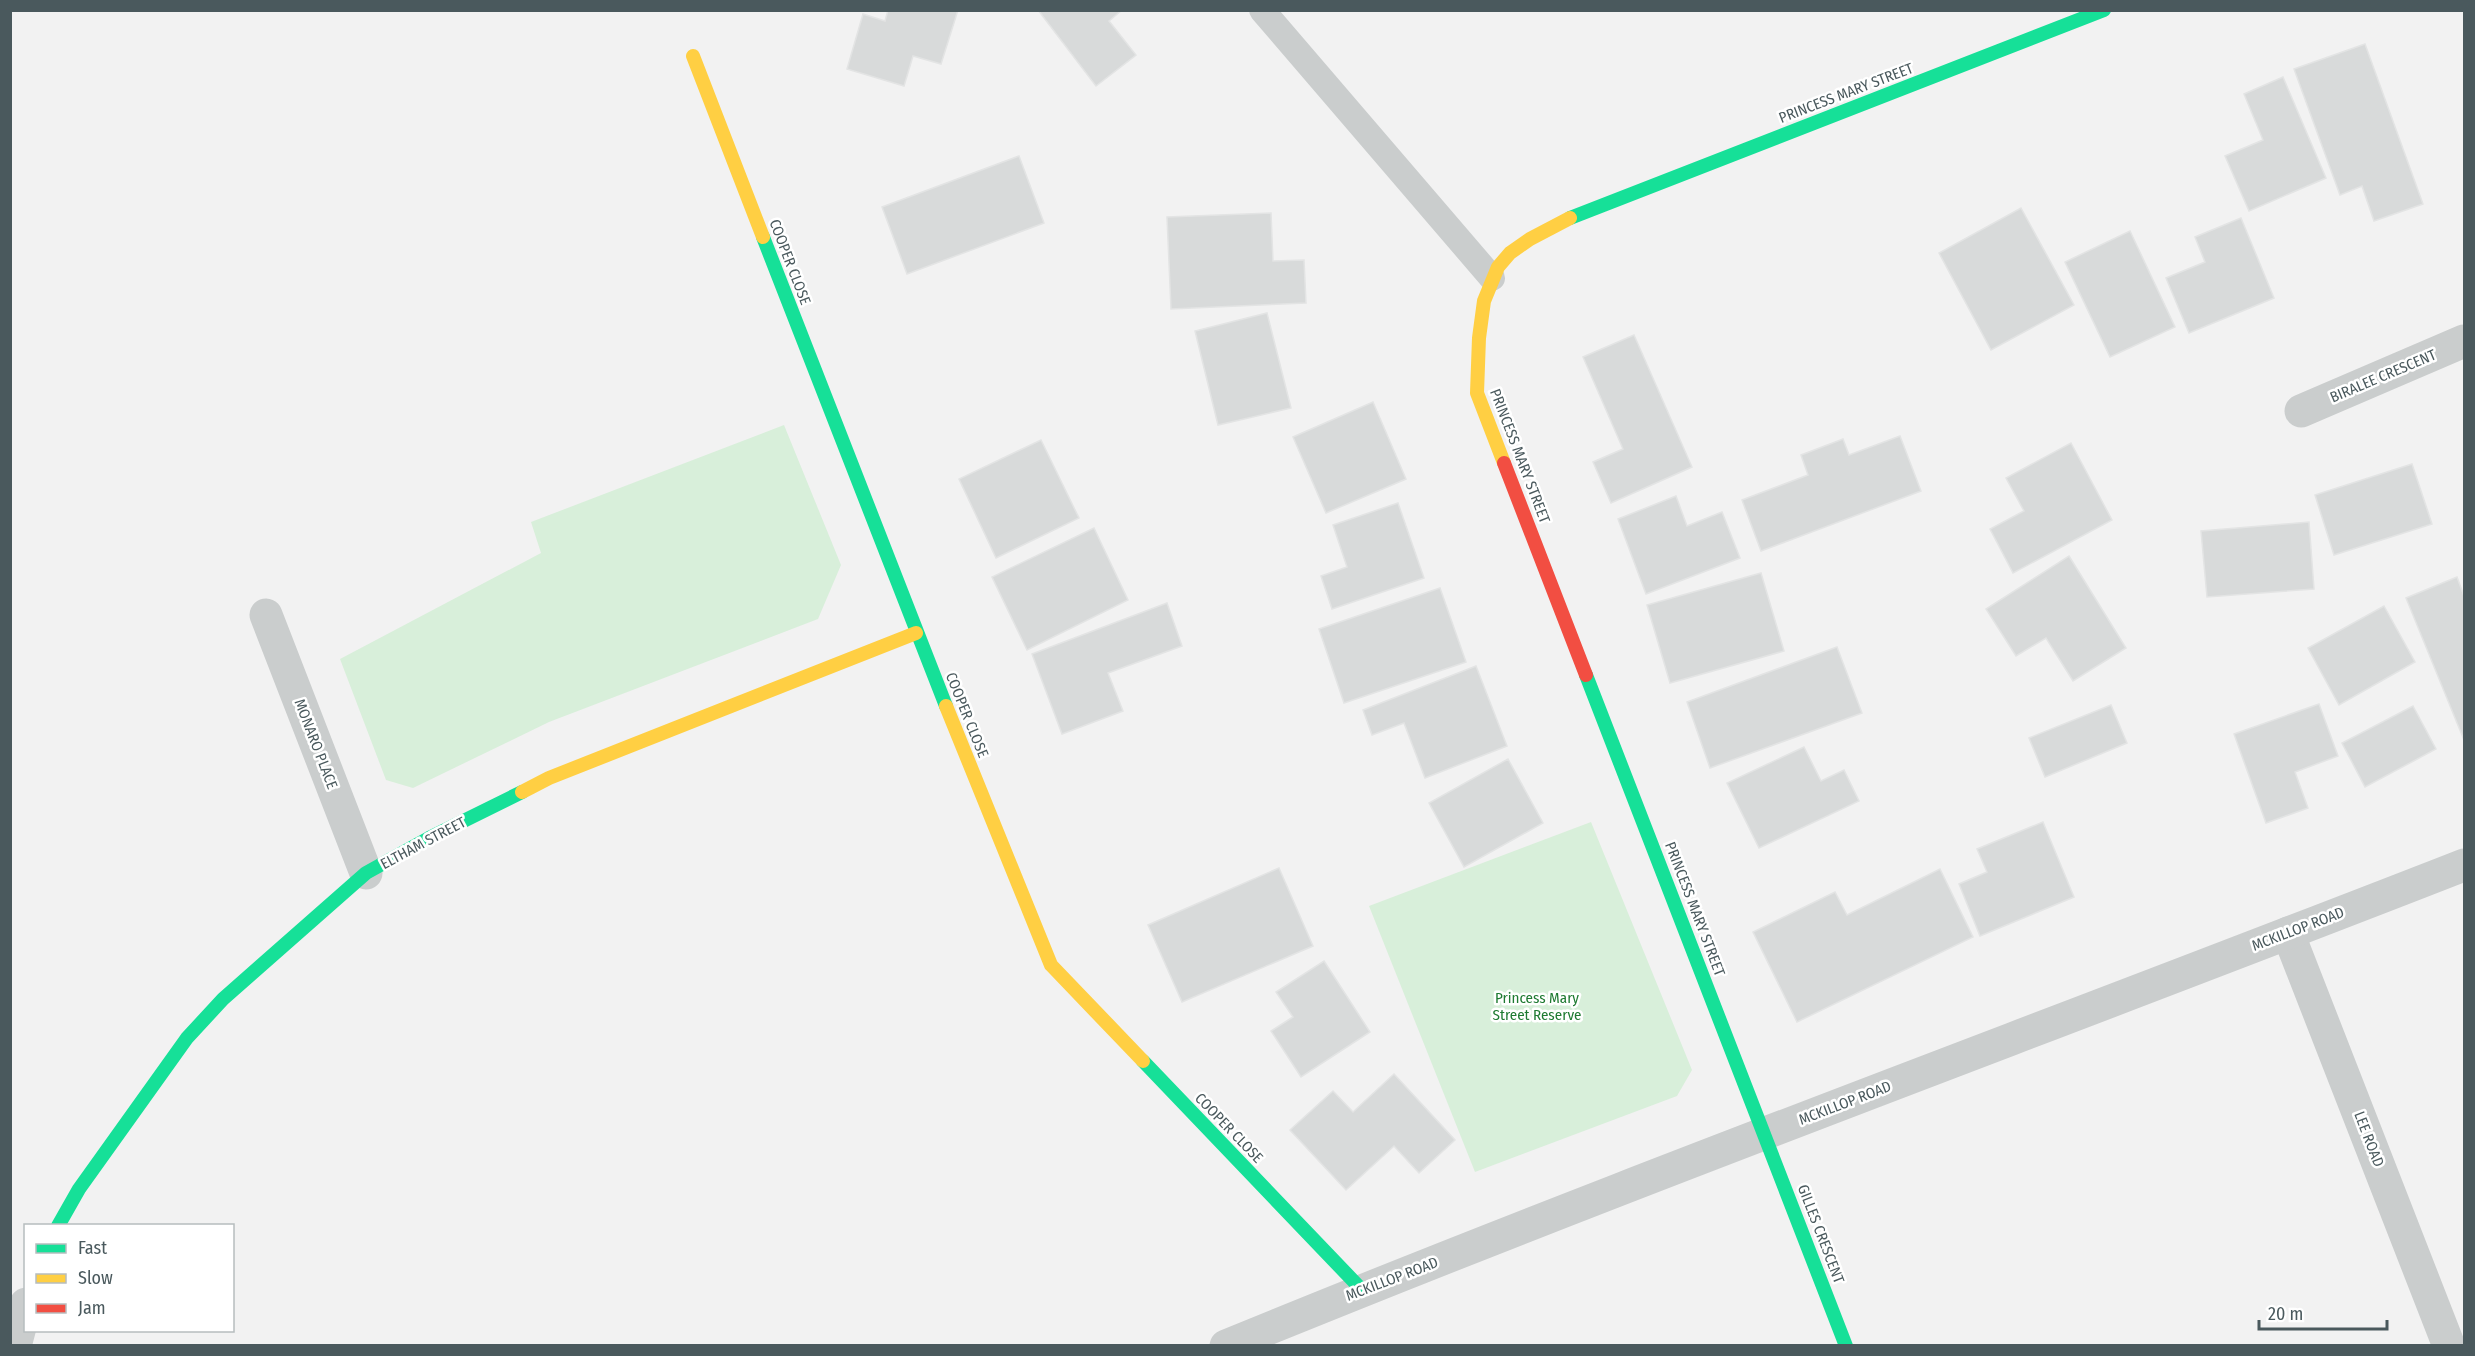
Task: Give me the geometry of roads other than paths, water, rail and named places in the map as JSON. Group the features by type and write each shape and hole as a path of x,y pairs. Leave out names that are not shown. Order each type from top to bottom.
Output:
{"street":[{"name":"PRINCESS MARY STREET","path":"1764,1134 1477,393 1482,306 1492,278 1510,252 1570,218 2103,10"},
{"name":"COOPER CLOSE","path":"693,56 916,633 1051,965 1362,1290"},
{"name":"BIRALEE CRESCENT","path":"2301,411 2464,341"},
{"name":"MONARO PLACE","path":"266,615 366,873"},
{"name":"ELTHAM STREET","path":"59,1224 80,1189 187,1038 223,999 366,873 429,838 549,778 916,633"},
{"name":"MCKILLOP ROAD","path":"1226,1346 1362,1290 2464,865"},
{"name":"LEE ROAD","path":"2288,933 2449,1346"},
{"name":"GILLES CRESCENT","path":"1764,1134 1846,1346"},
{"path":"15,1346 24,1312"}],"lane":[{"path":"1262,10 1492,278"}],"park label":[{"name":"Princess Mary Street Reserve","path":"1537,1006"}]}
